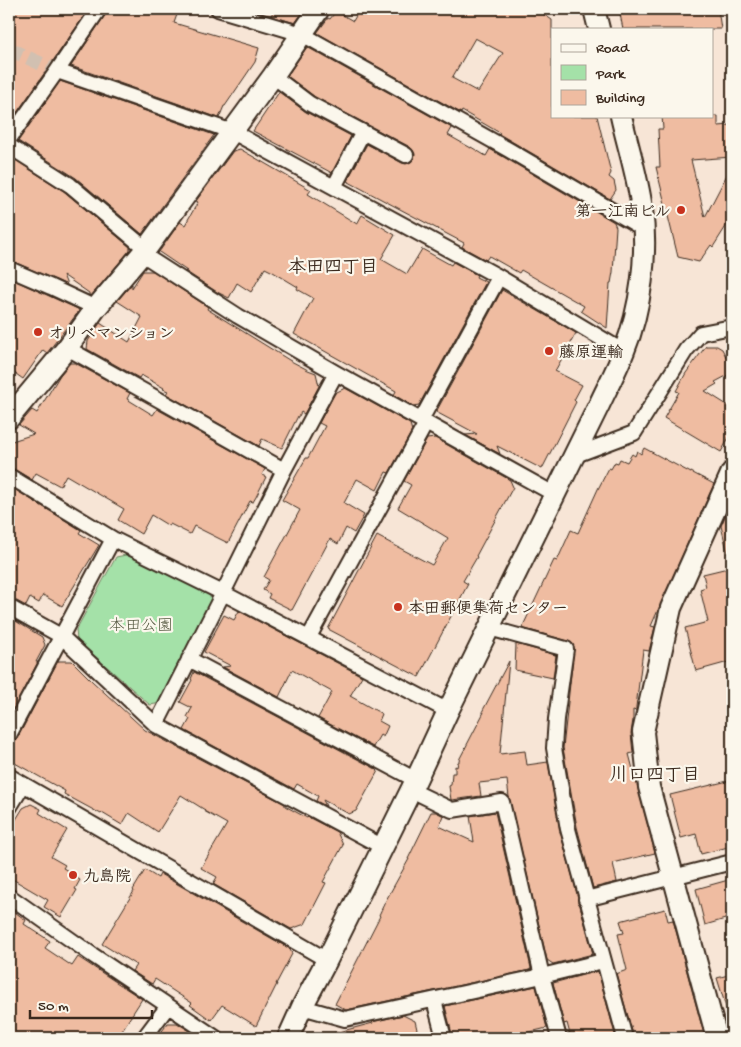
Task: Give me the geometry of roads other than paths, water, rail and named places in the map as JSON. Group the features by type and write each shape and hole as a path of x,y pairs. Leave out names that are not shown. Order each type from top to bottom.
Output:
{"street":[{"path":"9,139 99,9"},
{"path":"218,9 302,34 509,150 644,229"},
{"path":"9,418 67,348 96,308 144,252 233,132 319,9"},
{"path":"594,9 599,28"},
{"path":"57,71 233,132 499,277 624,352"},
{"path":"273,76 310,104 406,156"},
{"path":"288,1038 414,785 448,711 624,352 639,294 644,229 640,200 621,118"},
{"path":"334,187 363,132"},
{"path":"9,146 70,185 144,252 238,316 336,373 554,494"},
{"path":"9,269 96,308"},
{"path":"309,637 499,277"},
{"path":"573,456 634,434 686,350 701,333 732,326"},
{"path":"67,348 284,470"},
{"path":"156,725 284,470 336,373"},
{"path":"717,1038 649,786 643,732 671,608 732,472"},
{"path":"9,476 113,539 309,637 448,711"},
{"path":"9,735 113,539"},
{"path":"9,607 61,636 156,725 382,847"},
{"path":"489,628 566,649 556,719 554,748 568,829 625,1038"},
{"path":"189,660 414,785 452,810 502,802 542,976 559,1038"},
{"path":"9,776 327,960"},
{"path":"9,808 23,785"},
{"path":"586,899 732,862"},
{"path":"9,896 216,1038"},
{"path":"302,1007 345,1020 603,961"},
{"path":"434,1000 444,1038"},
{"path":"144,1038 168,1006"}],"tunnel":[{"path":"9,49 57,71"}],"place":[{"name":"第一江南ビル","path":"681,210"},
{"name":"オリベマンション","path":"38,332"},
{"name":"藤原運輸","path":"549,351"},
{"name":"本田郵便集荷センター","path":"398,607"},
{"name":"九島院","path":"73,875"}],"district":[{"name":"本田四丁目","path":"333,266"},
{"name":"川口四丁目","path":"655,774"}],"park label":[{"name":"本田公園","path":"141,624"}]}
